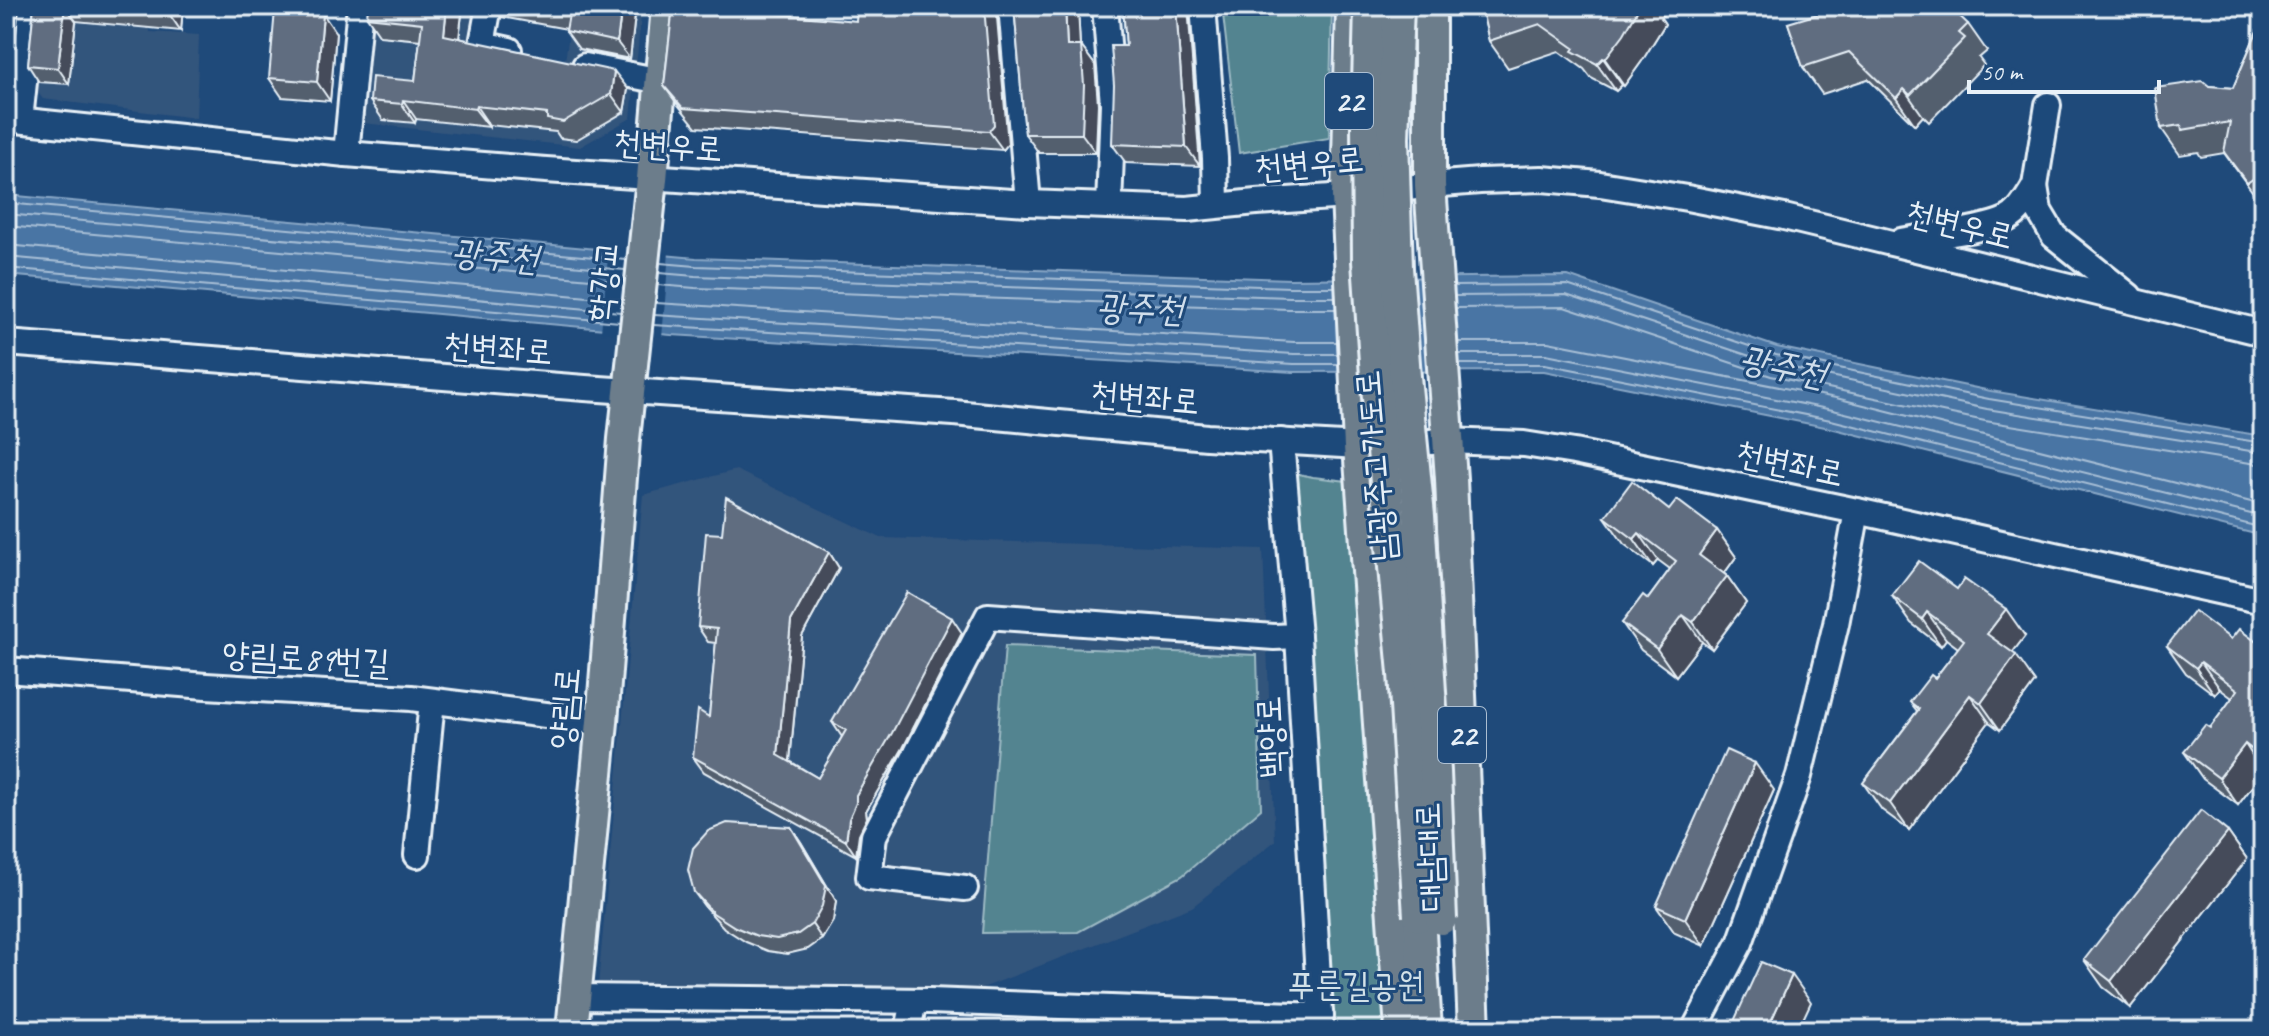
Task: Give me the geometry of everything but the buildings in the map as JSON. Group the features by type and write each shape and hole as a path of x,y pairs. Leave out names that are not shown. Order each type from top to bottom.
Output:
{"main road":[{"path":"652,179 667,6"},
{"name":"22","path":"1352,6 1347,196 1359,446"},
{"name":"남광주고가도로","path":"1370,6 1368,261 1404,673 1430,918"},
{"name":"남광주고가도로","path":"1398,6 1393,138 1397,268 1419,516 1435,772 1430,918"},
{"name":"22","path":"1430,6 1430,185 1447,441"},
{"name":"학강교","path":"630,391 652,179"},
{"name":"양림로","path":"572,1030 630,391"},
{"name":"대남대로","path":"1447,441 1474,1030"},
{"name":"대남대로","path":"1359,446 1401,1030"},
{"name":"대남대로","path":"1426,1030 1430,918"},
{"name":"대남대로","path":"1430,918 1447,1030"}],"street":[{"path":"13,120 32,6"},
{"path":"346,154 360,6"},
{"path":"489,6 482,44 526,53"},
{"path":"1011,6 1028,203"},
{"path":"1105,6 1113,104 1109,206"},
{"path":"1203,6 1216,205"},
{"path":"556,60 661,81"},
{"path":"2048,105 2035,186 2039,211 2054,236 2137,302"},
{"name":"천변우로","path":"13,120 346,154 652,179 1028,203 1187,209 1347,196 1430,185 1542,179 1600,184 1784,217 2263,333"},
{"path":"1890,243 2003,222 2020,209 2035,186"},
{"name":"천변좌로","path":"6,343 954,413 1207,437 1359,446 1447,441 1524,444 1857,511 2263,601"},
{"name":"백양로","path":"1281,441 1298,636 1321,1023"},
{"path":"1694,1030 1740,943 1799,776 1836,624 1857,511"},
{"path":"965,888 869,877 874,836 988,616 1274,637 1298,636"},
{"name":"양림로89번길","path":"6,670 432,701 602,722"},
{"path":"417,855 432,701"},
{"path":"575,997 914,1001 1187,1020 1321,1023"},
{"path":"908,1030 914,1001"},
{"path":"6,1029 12,1030"}],"shaded area":[{"path":"6,6 151,6 150,32 199,35 196,118 43,99 35,89 6,83"},
{"path":"357,6 484,6 474,50 564,68 573,6 642,6 631,118 580,147 345,121"},
{"path":"736,470 881,538 1263,549 1275,841 1192,907 972,992 598,986 643,495"}],"green space":[{"path":"1222,6 1332,6 1329,138 1239,153"},
{"name":"푸른길공원","path":"1284,471 1347,481 1397,1030 1322,1030"},
{"path":"1005,646 1257,655 1261,809 1182,876 1078,932 982,933"}],"water":[{"name":"광주천","path":"6,195 696,258 1290,279 1568,276 1777,347 1991,391 2263,436 2263,536 1830,428 1544,371 1293,372 671,335 6,275"}],"pier":[{"path":"609,246 669,252 662,338 601,332"}]}
